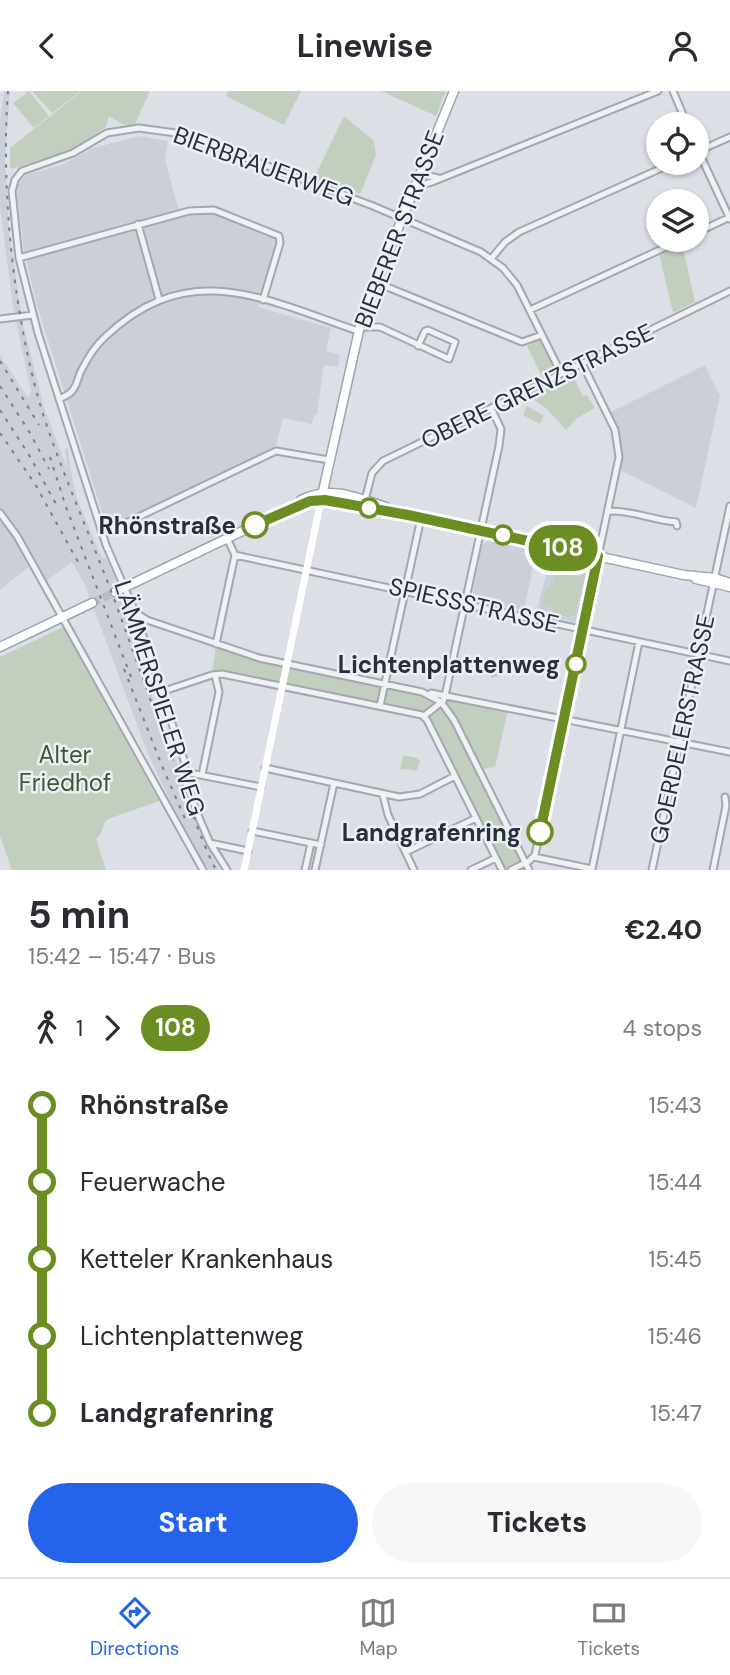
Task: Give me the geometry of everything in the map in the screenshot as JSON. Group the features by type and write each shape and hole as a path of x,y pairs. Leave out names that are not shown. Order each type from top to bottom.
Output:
{"main road":[{"name":"BIEBERER STRASSE","path":"322,496 359,329 375,282 454,91"},
{"path":"255,525 309,496 365,500 408,515"},
{"path":"115,592 322,496 730,585"},
{"path":"0,647 92,603"}],"street":[{"path":"418,178 425,184 439,179 658,91"},
{"path":"673,91 682,112"},
{"name":"BIERBRAUERWEG","path":"14,183 20,173 29,168 73,153 107,133 128,128 183,134 470,246 491,259 514,281 561,373"},
{"path":"709,145 730,137"},
{"path":"491,259 505,242 519,232 646,175"},
{"path":"709,175 730,218 709,227"},
{"name":"LÄMMERSPIELER WEG","path":"14,183 13,200 19,258 59,399 103,534 135,612 184,760 189,790 210,843 227,870"},
{"path":"19,258 188,211 210,209 275,233 280,238 263,300"},
{"path":"138,224 159,299"},
{"path":"530,310 655,252"},
{"path":"375,282 522,342 542,335"},
{"path":"59,399 73,391 86,362 104,338 159,299 186,292 214,290 263,300 359,329 380,327 418,346 449,359 455,342 428,330 418,346"},
{"name":"OBERE GRENZSTRASSE","path":"365,500 371,475 379,464 730,291"},
{"path":"0,319 33,315"},
{"path":"511,870 534,857 619,457 613,425 582,363"},
{"path":"424,716 445,696 501,434 491,408"},
{"path":"103,534 276,451 329,460"},
{"name":"BIEBERER STRASSE","path":"244,870 322,496"},
{"path":"302,505 311,508 318,517"},
{"name":"GOERDELERSTRASSE","path":"652,870 730,506"},
{"path":"608,510 629,511 657,520 676,522 677,526"},
{"path":"0,513 18,536 203,870"},
{"path":"380,706 421,517"},
{"path":"216,644 235,555 227,538"},
{"name":"SPIESSSTRASSE","path":"235,555 730,661"},
{"path":"135,612 154,622 259,659 730,752"},
{"path":"140,633 146,625 154,622"},
{"path":"534,857 593,870 639,642"},
{"path":"161,692 215,675 424,716 502,870"},
{"path":"202,775 219,695 215,675"},
{"path":"425,693 441,702 454,720 529,870"},
{"path":"265,768 400,797 417,795 456,776"},
{"path":"185,772 261,787"},
{"path":"315,870 334,783"},
{"path":"383,795 387,814 414,870"},
{"path":"713,870 726,806 725,797"},
{"path":"406,852 476,818"},
{"path":"252,831 321,845"},
{"path":"210,843 248,851"},
{"path":"305,870 311,843"},
{"path":"471,870 496,857"}],"shaded area":[{"path":"4,91 10,91 5,160 9,231 23,324 44,407 67,468 65,448 68,448 78,501 102,558 107,559 133,624 130,635 207,845 219,870 208,870 169,799 146,749 85,585 72,562 46,581 32,564 0,590 0,355 28,398 31,391 13,307 0,207 0,120"},
{"path":"140,136 168,141 165,160 180,215 213,213 273,235 276,244 258,307 331,328 326,351 340,355 338,367 324,365 317,415 314,415 312,424 283,418 276,446 107,528 36,302 24,250 17,193 18,185 26,175 61,165 89,149"},
{"path":"705,365 720,396 696,508 620,470 623,455 621,440 611,412"},
{"path":"488,540 536,551 524,611 473,601 482,545"},
{"path":"555,555 591,563 578,623 536,614 550,560 554,561"}],"green space":[{"path":"29,91 49,116 34,128 13,103"},
{"path":"32,91 81,91 52,113"},
{"path":"82,91 150,91 134,126 122,124 109,116 106,127 72,149 12,169 10,148"},
{"path":"228,91 301,91 284,125 226,96"},
{"path":"381,91 446,91 436,116"},
{"path":"344,116 374,141 376,155 360,194 314,178"},
{"path":"684,252 695,302 673,313 659,253"},
{"path":"542,339 557,369 542,377 527,346"},
{"path":"573,376 583,396 587,395 595,408 577,418 566,430 547,409 530,397"},
{"path":"527,406 544,416 540,424 523,415"},
{"path":"584,564 587,565 575,615 569,617 554,614 553,608 542,606 546,589 553,582 556,571 581,577"},
{"name":"Alter Friedhof","path":"63,627 159,801 106,821 96,839 106,870 12,870 0,836 0,657"},
{"path":"216,647 291,669 427,697 440,705 453,721 527,870 504,870 424,713 212,672"},
{"path":"500,657 510,658 508,670 503,670 502,675 492,678 490,669"},
{"path":"448,698 508,710 495,767 483,769 458,722 445,704"},
{"path":"403,755 420,761 417,771 400,770"}],"tunnel":[{"path":"92,603 115,592"}],"railway":[{"path":"8,91 6,174 13,265 19,310 38,396 58,458 113,595 201,836 216,870"},
{"path":"0,361 39,425"},
{"path":"0,386 49,469"},
{"path":"0,410 56,504"},
{"path":"0,433 35,484 78,562"},
{"path":"50,457 66,507 131,677"},
{"path":"124,669 186,821"}],"bus line":[{"name":"108","path":"255,525 310,501 325,500 598,556 540,832"}],"place":[{"name":"Rhönstraße","path":"255,525"},
{"name":"Lichtenplattenweg","path":"576,664"},
{"name":"Landgrafenring","path":"540,832"}]}
